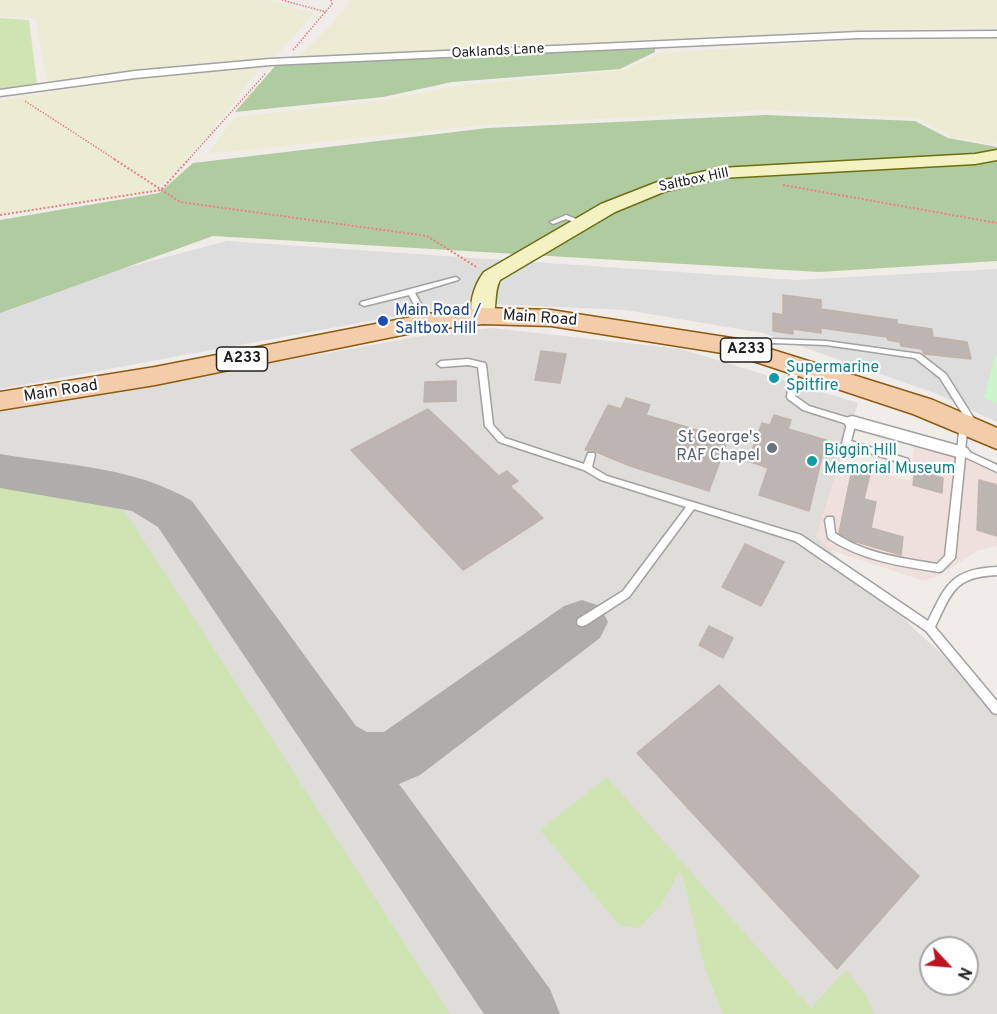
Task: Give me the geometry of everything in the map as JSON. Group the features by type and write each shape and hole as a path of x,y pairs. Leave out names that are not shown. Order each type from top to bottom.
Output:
{"main road":[{"name":"Main Road","path":"0,401 155,376 428,322 483,316 550,318 746,350 923,407 979,431"}],"street":[{"name":"Oaklands Lane","path":"0,93 211,66 276,62 859,35 997,34"},
{"name":"Saltbox Hill","path":"491,276 608,208 660,187 720,173 975,159 997,155"},
{"path":"483,316 484,290 491,276"},
{"path":"852,422 961,452"}],"lane":[{"path":"553,222 566,217 582,223"},
{"path":"364,304 456,279"},
{"path":"411,292 428,322"},
{"path":"746,350 773,341 826,343 917,356 943,376 979,431 961,452 950,558 939,568 910,564 843,545 831,535 830,520"},
{"path":"441,364 468,362 482,365 489,426 502,440 587,468 604,478 798,538 930,628 997,709"},
{"path":"795,364 791,397 806,408 852,422 846,443 905,461"},
{"path":"961,452 997,469"},
{"path":"587,468 591,455"},
{"path":"582,622 626,594 692,505"},
{"path":"930,628 952,584 974,571 997,571"}],"path":[{"path":"282,0 326,12"},
{"path":"0,215 161,190 276,62 297,45 326,12 332,0"},
{"path":"12,91 180,202 428,236 491,276"},
{"path":"778,184 997,224"}],"shaded area":[{"path":"227,241 796,280 997,269 997,422 937,394 763,333 626,310 467,303 0,389 0,301"},
{"path":"492,328 681,349 858,403 816,537 997,706 997,1014 0,1014 0,412 444,332"},
{"path":"914,444 955,457 956,445 997,463 997,546 979,550 940,575 924,581 815,545 820,510 836,459 910,481"}],"green space":[{"path":"0,0 268,0 314,13 283,49 270,58 201,63 47,82 36,18 0,16"},
{"path":"348,0 997,0 997,27 859,30 299,56 332,24 349,3"},
{"path":"0,18 29,20 37,84 0,89"},
{"path":"997,38 997,143 991,144 952,137 918,118 765,110 484,125 207,154 235,117 387,100 454,86 625,70 660,53 860,40"},
{"path":"655,47 655,52 620,69 452,82 383,97 235,112 276,65"},
{"path":"260,67 226,113 184,163 155,191 0,216 0,100 135,79"},
{"path":"766,115 915,121 948,138 997,147 997,261 819,272 213,236 0,313 0,220 159,193 193,163 488,128"},
{"path":"995,355 997,356 997,403 984,398"},
{"path":"0,487 124,510 450,1014 0,1014"},
{"path":"607,777 811,1008 846,970 866,995 874,1014 723,1014 705,969 682,874 679,872 661,905 639,928 620,926 540,830"}],"building":[{"path":"783,295 821,300 821,309 897,320 897,324 932,329 933,337 967,342 971,359 924,354 922,349 901,346 900,342 888,340 887,337 821,328 821,333 793,329 793,334 773,331 773,313 783,315"},
{"path":"541,351 566,354 560,383 535,380"},
{"path":"456,381 456,401 424,402 425,382"},
{"path":"626,398 650,405 646,415 728,439 709,491 630,466 594,451 585,450 608,405 621,409"},
{"path":"428,409 499,476 507,471 518,481 510,486 543,518 463,570 351,450"},
{"path":"774,415 791,420 788,429 826,440 809,511 759,495 768,468 748,461 762,423 770,425"},
{"path":"853,465 871,470 864,499 876,502 871,528 903,537 901,555 853,541 839,533"},
{"path":"915,470 943,478 942,493 913,485"},
{"path":"979,480 997,485 997,536 977,530"},
{"path":"745,544 784,562 761,606 722,587"},
{"path":"709,626 733,638 723,658 699,645"},
{"path":"719,685 919,876 837,969 637,753"}],"taxiway":[{"path":"0,471 135,494 153,500 175,514 525,1014"},
{"path":"338,746 345,752 368,761 383,761 400,755 582,622"}],"place":[{"name":"Main Road / Saltbox Hill","path":"383,321"},
{"name":"Supermarine Spitfire","path":"774,378"},
{"name":"St George's RAF Chapel","path":"772,448"},
{"name":"Biggin Hill Memorial Museum","path":"812,461"}]}
